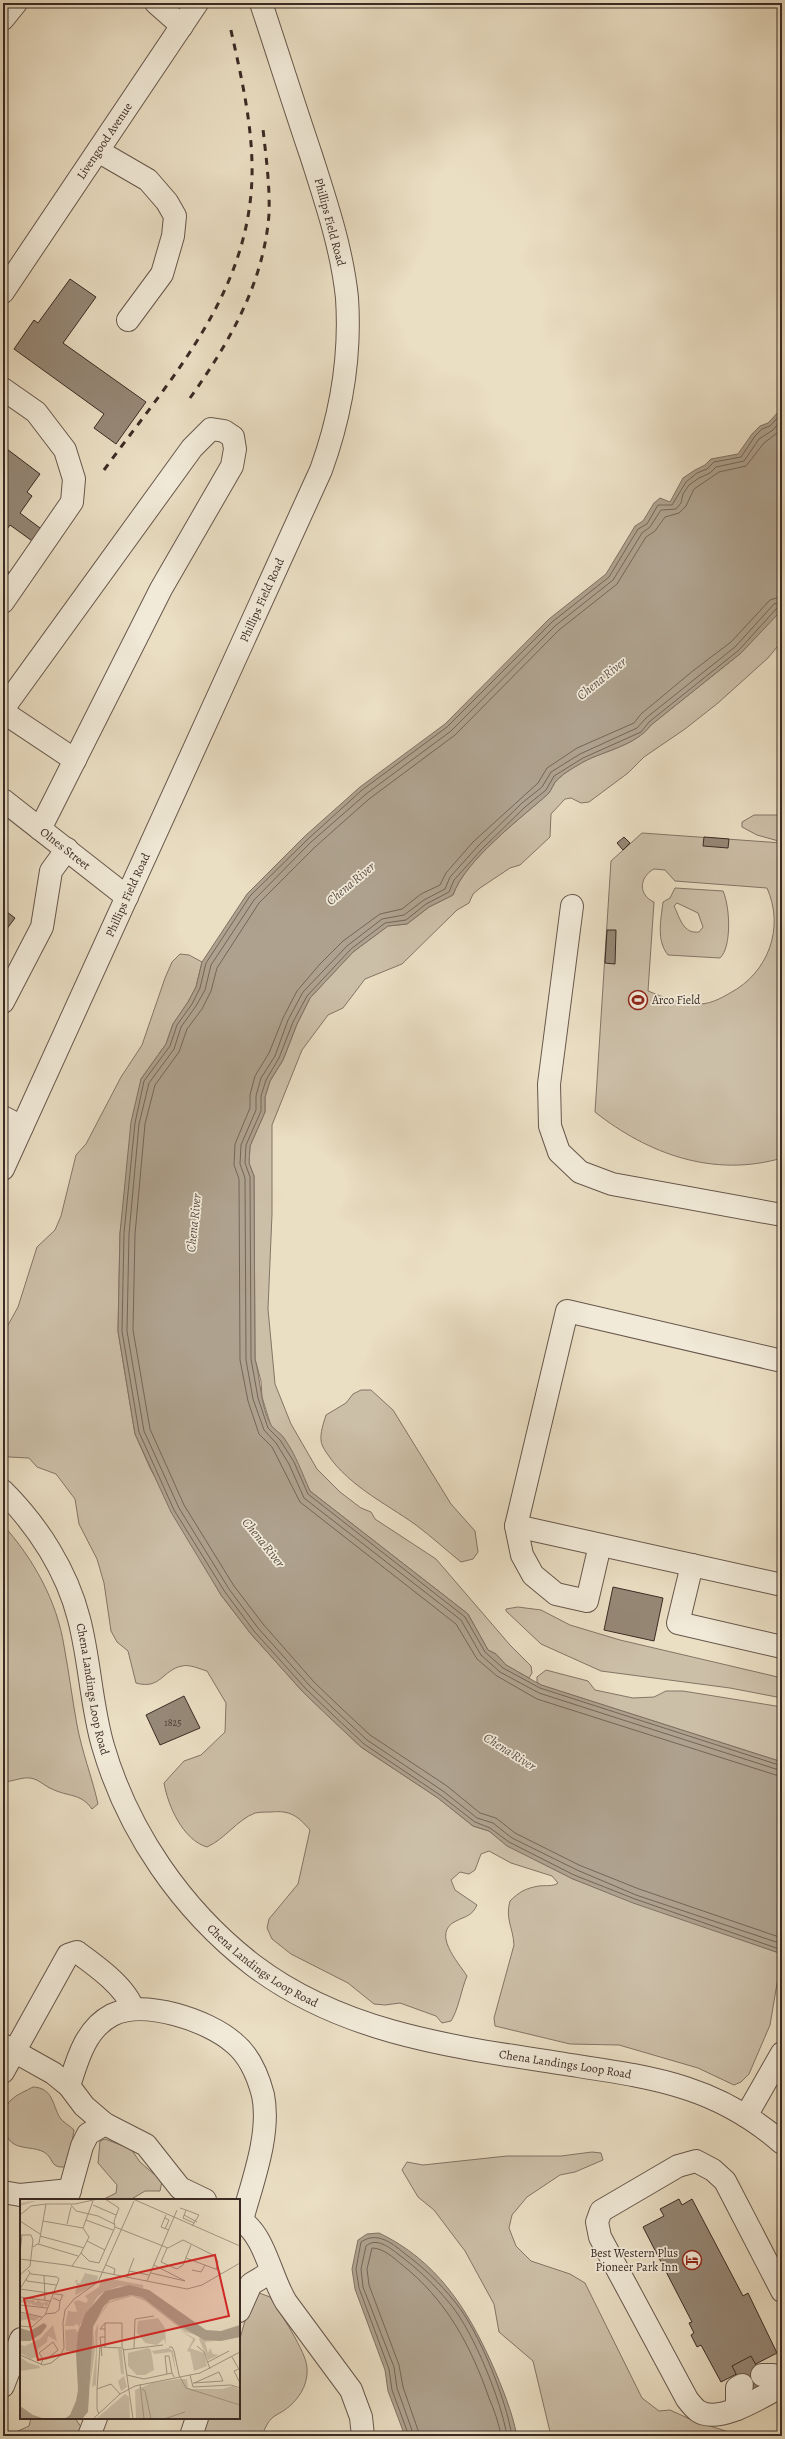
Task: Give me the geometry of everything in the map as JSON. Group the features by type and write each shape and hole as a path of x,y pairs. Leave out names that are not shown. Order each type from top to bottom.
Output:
{"street":[{"path":"3,19 16,3"},
{"path":"156,3 182,26"},
{"name":"Livengood Avenue","path":"8,285 197,3"},
{"name":"Phillips Field Road","path":"3,1169 321,470 335,427 343,387 348,317 338,243 261,3"},
{"path":"98,151 148,180 167,202 175,216 173,236 162,274 128,320"},
{"path":"3,389 36,412 65,450 74,479 72,502 3,602"},
{"path":"3,709 192,448 212,429 224,431 233,437 235,449 232,466 161,589 40,829"},
{"path":"3,712 75,760"},
{"name":"Olnes Street","path":"3,800 127,897"},
{"path":"3,1002 42,926 51,871 67,849"},
{"path":"572,906 549,1084 550,1126 559,1152 580,1172 612,1184 782,1215"},
{"path":"3,1117 22,1127"},
{"path":"600,1545 587,1601 556,1594 533,1575 522,1555 516,1526 567,1311 782,1361"},
{"name":"Chena Landings Loop Road","path":"3,1490 25,1514 43,1539 57,1562 72,1594 79,1620 103,1746 120,1793 135,1826 154,1857 198,1915 235,1951 255,1967 304,1998 353,2021 420,2040 662,2080 705,2094 746,2116 782,2143"},
{"path":"516,1526 782,1585"},
{"path":"692,1565 678,1622 782,1647"},
{"path":"3,2072 9,2048 68,1955 77,1952 130,1998 133,2009"},
{"path":"69,2086 80,2054 94,2030 112,2016 133,2009 195,2020 216,2030 234,2042 248,2058 256,2074 263,2096 264,2124 260,2158 241,2220 252,2228 262,2245 271,2272 286,2302 351,2390 361,2417 364,2436"},
{"path":"9,2048 53,2073 69,2086 84,2106 96,2129 146,2145 176,2194 200,2199"},
{"path":"746,2116 782,2053"},
{"path":"3,2192 20,2195 68,2195 82,2146 96,2129"},
{"path":"782,2291 725,2181 713,2170 696,2161 678,2166 601,2211 597,2222 600,2236 687,2399 698,2411 716,2414 737,2409 782,2386"},
{"path":"240,2309 251,2284 271,2272"},
{"path":"3,2386 20,2342"},
{"path":"737,2409 737,2388 742,2385"},
{"path":"89,2436 96,2419"},
{"path":"191,2436 197,2419"}],"shaded area":[{"path":"782,608 782,641 768,658 718,703 685,729 644,757 628,773 589,802 581,803 571,798 565,799 551,814 550,837 520,865 510,868 480,888 473,894 469,903 457,910 402,964 365,979 343,1008 328,1015 302,1050 272,1125 272,1214 268,1309 275,1384 291,1424 317,1469 340,1492 361,1508 371,1512 375,1519 436,1559 510,1645 531,1666 532,1673 529,1678 506,1665 496,1654 488,1650 468,1614 310,1491 283,1437 271,1426 262,1397 261,1381 255,1359 254,1176 249,1163 250,1146 265,1112 265,1097 270,1081 283,1060 297,1024 310,998 353,952 388,926 407,924 429,907 453,895 459,882 481,854 548,794 555,782 561,776 583,762 629,743 637,738 651,725 741,653"},
{"path":"754,815 782,815 782,842 757,835 742,827 742,822"},
{"name":"Arco Field","path":"642,833 782,843 782,1158 757,1163 732,1165 707,1163 683,1158 637,1140 615,1127 595,1112 611,861","holes":["654,869 665,870 675,881 767,888 772,903 774,918 770,948 763,962 754,974 743,984 714,1001 705,1004 683,1003 648,991 654,902 645,895 642,886 643,881 649,872"]},
{"name":"Arco Field","path":"675,888 723,891 727,906 729,926 727,945 720,958 668,955 662,943 660,930 663,902 670,898","holes":["677,903 698,913 703,927 699,932 694,932 686,928 680,920 674,906"]},
{"path":"180,954 189,955 202,962 196,987 173,1024 166,1044 141,1079 120,1233 118,1331 135,1434 150,1468 221,1595 251,1634 303,1692 361,1747 438,1798 473,1826 489,1831 507,1845 573,1879 782,1954 770,2025 749,2074 741,2082 734,2085 698,2068 619,2045 570,2044 495,2026 494,2018 514,1945 508,1913 510,1901 526,1889 554,1885 558,1883 552,1876 511,1863 489,1851 481,1854 475,1870 469,1874 460,1872 451,1880 455,1890 477,1905 471,1914 449,1926 446,1933 446,1940 449,1948 467,1976 454,2016 451,2021 442,2023 436,2016 400,2003 385,2005 374,2004 348,1983 291,1954 272,1939 267,1928 269,1919 298,1884 310,1830 302,1821 289,1813 255,1813 242,1820 220,1839 207,1847 198,1843 184,1830 173,1812 164,1783 184,1761 201,1755 225,1732 226,1703 207,1671 191,1666 175,1668 161,1679 151,1684 136,1683 128,1651 117,1642 111,1631 104,1583 97,1559 79,1524 75,1499 56,1474 37,1467 29,1458 9,1457 3,1453 3,1334 18,1307 37,1247 55,1230 61,1216 76,1155 86,1144 121,1077 142,1045 165,978 172,962"},
{"path":"361,1390 371,1390 393,1410 451,1504 475,1531 478,1552 473,1559 461,1562 416,1525 365,1491 342,1472 323,1447 321,1436 326,1415 346,1403 353,1394"},
{"path":"3,1525 34,1566 50,1597 56,1613 61,1629 79,1735 98,1804 92,1809 88,1804 79,1798 58,1792 39,1781 30,1778 5,1782 3,1780"},
{"path":"518,1607 541,1610 570,1625 620,1640 782,1678 782,1698 730,1688 601,1671 541,1644 506,1611 506,1609"},
{"path":"546,1670 588,1681 595,1690 633,1698 654,1697 666,1691 683,1691 782,1707 782,1762 541,1685 537,1682 537,1677"},
{"path":"33,2087 45,2090 51,2098 60,2118 74,2130 69,2160 64,2167 56,2166 44,2152 14,2144 6,2135 3,2116 7,2105 16,2096"},
{"path":"105,2139 131,2149 140,2162 162,2181 160,2191 145,2191 132,2199 104,2199 116,2193 117,2185 98,2163 100,2141"},
{"path":"592,2152 601,2153 603,2160 575,2172 560,2175 527,2197 512,2215 509,2228 516,2246 531,2261 570,2274 585,2283 642,2398 659,2411 670,2410 694,2421 729,2432 729,2436 551,2436 533,2361 499,2332 494,2304 465,2251 434,2210 418,2197 402,2170 407,2162 423,2165 507,2156 561,2156"},
{"path":"259,2293 270,2297 292,2332 306,2361 307,2373 304,2388 292,2404 271,2419 262,2436 199,2436 206,2419 240,2419 240,2338 247,2314"},
{"path":"31,2419 76,2419 81,2427 79,2436 3,2436 3,2431 14,2433 29,2426"}],"water":[{"name":"Chena River","path":"782,408 782,608 779,613 741,653 651,725 637,738 620,747 583,762 561,776 555,782 548,794 481,854 459,882 453,895 429,907 407,924 388,926 353,952 310,998 297,1024 283,1060 270,1081 265,1097 265,1112 250,1146 249,1163 254,1176 255,1359 267,1418 271,1425 283,1436 288,1444 310,1491 468,1614 488,1650 496,1654 506,1665 541,1685 782,1762 782,1954 633,1903 573,1879 507,1846 489,1831 473,1826 438,1798 361,1747 329,1717 303,1692 251,1634 221,1595 171,1512 135,1434 118,1331 120,1233 131,1122 141,1079 166,1044 173,1024 196,987 202,962 247,894 305,836 360,787 445,724 549,619 606,574 635,526 643,521 654,503 660,498 670,502 683,478 705,465 711,459 738,454 752,434 760,426 768,423"},
{"path":"379,2233 399,2244 417,2257 448,2288 460,2305 472,2324 492,2364 510,2408 517,2436 405,2436 388,2391 385,2370 355,2289 352,2269 358,2240 367,2234"}],"building":[{"path":"70,279 96,297 63,343 146,402 116,444 94,428 104,414 14,349 34,320 38,323"},
{"path":"3,446 40,474 27,492 32,496 20,513 44,531 35,543 10,525 3,535"},
{"path":"3,568 10,573 3,583"},
{"path":"624,837 630,843 623,850 617,843"},
{"path":"704,837 729,839 728,848 703,846"},
{"path":"3,909 15,918 3,934"},
{"path":"607,930 616,930 615,964 605,963"},
{"path":"613,1587 663,1598 654,1641 604,1630"},
{"path":"184,1696 200,1728 160,1745 146,1715"},
{"name":"Best Western Plus Pioneer Park Inn","path":"679,2199 682,2205 692,2199 743,2296 748,2293 777,2353 721,2382 701,2345 697,2347 691,2335 694,2333 689,2323 692,2322 643,2227 664,2216 660,2209"},
{"path":"751,2356 766,2383 746,2393 732,2366"}],"railway":[{"path":"104,470 157,400 205,328 225,290 240,250 249,208 252,163 250,129 230,26"},
{"path":"190,398 231,334 252,288 260,264 266,239 269,214 268,182 263,129"}],"place":[{"name":"Arco Field","path":"638,1000"},
{"name":"Best Western Plus Pioneer Park Inn","path":"692,2260"}]}
